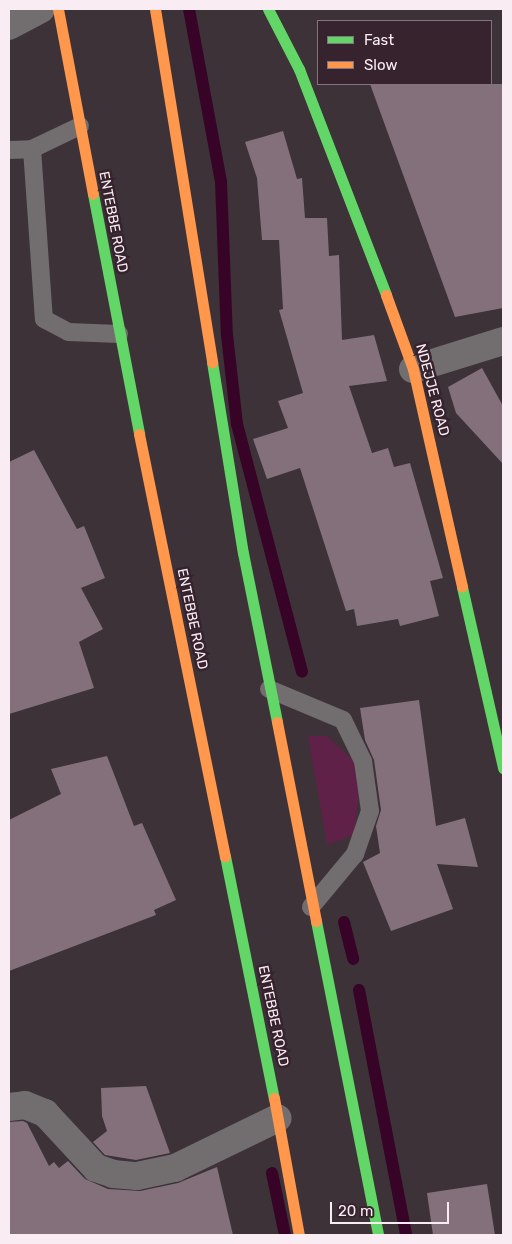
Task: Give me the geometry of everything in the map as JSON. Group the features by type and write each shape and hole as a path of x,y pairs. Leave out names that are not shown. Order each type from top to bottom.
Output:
{"main road":[{"name":"ENTEBBE ROAD","path":"58,9 119,334 278,1118 299,1235"},
{"path":"155,9 243,553 378,1235"},
{"name":"NDEJJE ROAD","path":"268,9 302,78 352,202 414,369 503,768"}],"street":[{"path":"9,26 41,9"},
{"path":"414,369 503,341"},
{"path":"9,1107 25,1105 44,1113 96,1168 113,1174 137,1176 175,1168 278,1118"}],"lane":[{"path":"9,150 32,149 80,126"},
{"path":"32,149 44,319 68,332 119,334"},
{"path":"269,689 343,720 363,761 370,811 355,854 312,907"}],"shaded area":[{"path":"308,736 327,736 355,762 359,795 354,835 327,845"}],"building":[{"path":"503,84 503,308 455,317 370,85"},
{"path":"283,131 297,179 302,178 305,218 327,218 329,256 339,255 342,340 374,335 387,381 349,386 372,453 388,448 394,467 410,463 443,578 430,581 439,616 400,626 398,619 357,626 354,609 346,611 300,468 267,479 253,439 288,428 278,401 303,393 279,310 283,309 279,240 262,240 257,178 245,142"},
{"path":"482,368 503,406 503,464 456,413 448,387"},
{"path":"34,450 77,529 84,526 105,578 81,588 103,629 79,642 94,688 9,714 9,462"},
{"path":"419,700 436,826 465,818 478,867 437,864 453,909 391,931 363,862 380,853 376,826 381,810 374,760 365,740 360,708"},
{"path":"107,756 134,826 142,823 176,900 154,910 156,915 9,971 9,820 61,794 51,769"},
{"path":"146,1086 170,1153 136,1160 105,1155 93,1142 107,1131 102,1116 101,1088"},
{"path":"23,1121 27,1123 49,1166 54,1162 59,1168 68,1161 85,1179 108,1189 140,1191 178,1183 217,1167 233,1235 9,1235 9,1122"},
{"path":"487,1184 495,1235 433,1235 427,1193"}],"waterway":[{"path":"189,9 221,182 227,335 237,424 302,672"},
{"path":"344,922 353,959"},
{"path":"359,990 406,1235"},
{"path":"272,1173 285,1235"}],"traffic: fast":[{"path":"268,9 299,69 386,295"},
{"path":"93,194 139,434"},
{"path":"212,362 243,553 277,722"},
{"path":"462,587 503,768"},
{"path":"225,856 274,1098"},
{"path":"316,921 378,1235"}],"traffic: slow":[{"path":"58,9 93,194"},
{"path":"155,9 212,362"},
{"path":"386,295 413,369 462,587"},
{"path":"139,434 225,856"},
{"path":"277,722 316,921"},
{"path":"274,1098 299,1235"}]}
